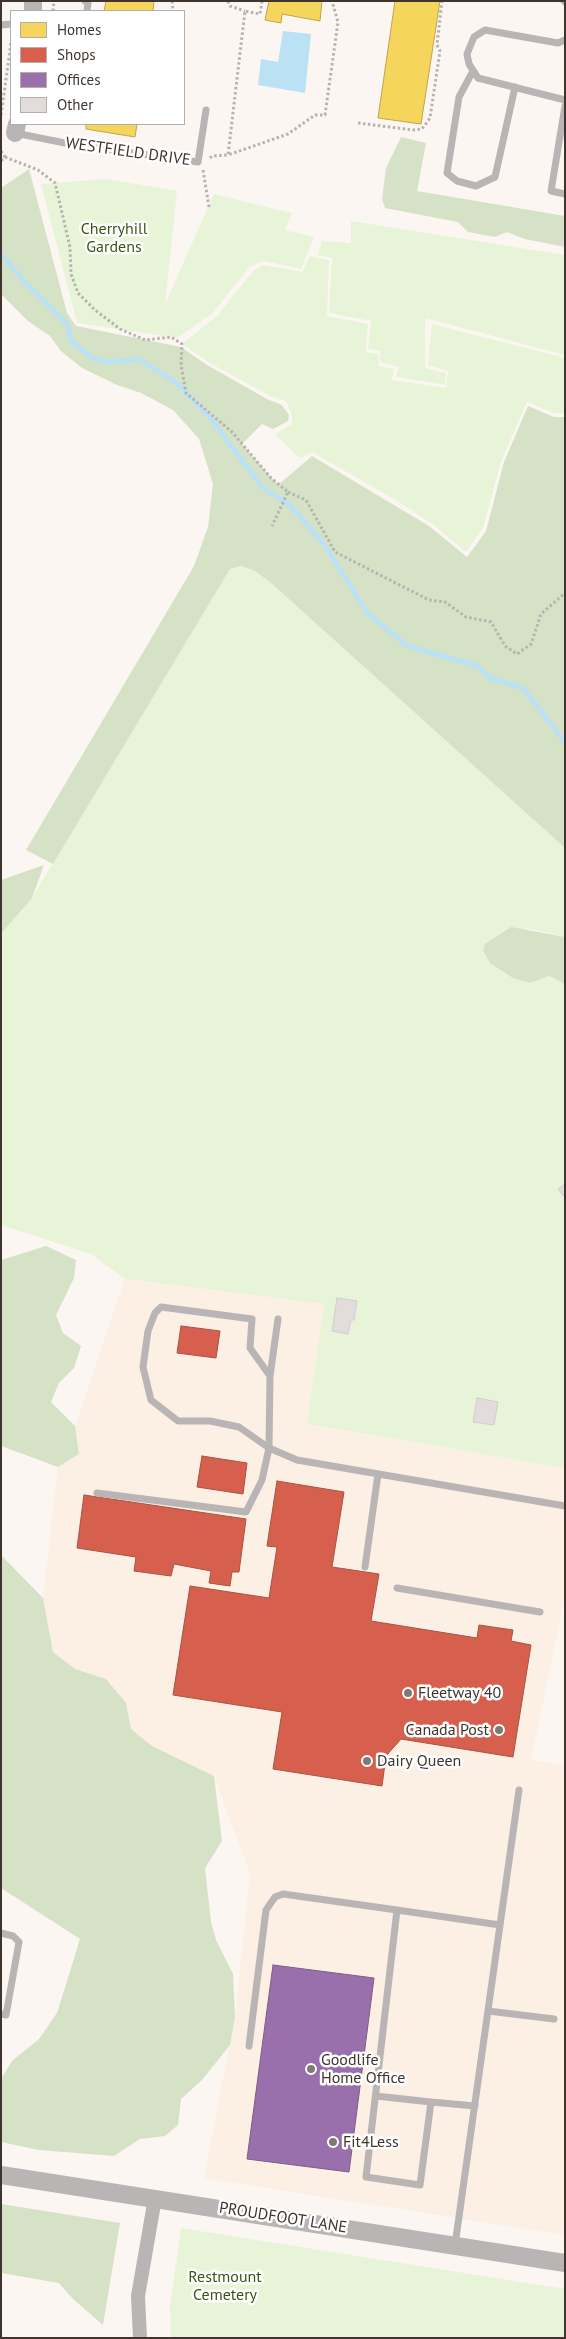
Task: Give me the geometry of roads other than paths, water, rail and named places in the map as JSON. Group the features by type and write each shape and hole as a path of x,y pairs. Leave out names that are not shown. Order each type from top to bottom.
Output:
{"street":[{"name":"PROUDFOOT LANE","path":"1,2175 565,2263"},
{"path":"140,2338 138,2296 154,2198"}],"lane":[{"path":"565,40 558,43 485,30 474,37 467,54 468,64 478,78 565,100"},
{"path":"473,71 459,96 447,173 457,181 476,186 495,177 515,87"},
{"path":"565,106 561,143 551,191 565,194"},
{"name":"WESTFIELD DRIVE","path":"16,128 70,144 198,162 206,110"},
{"path":"270,1376 250,1348 252,1319 161,1307 155,1313 148,1331 143,1367 151,1400 178,1421 210,1421 239,1427 270,1448 297,1460 565,1506"},
{"path":"97,1493 246,1512 262,1480 270,1448 270,1376 278,1319"},
{"path":"365,1567 378,1474"},
{"path":"397,1588 540,1612"},
{"path":"455,2246 520,1790"},
{"path":"249,2046 266,1910 275,1897 283,1894 500,1925"},
{"path":"397,1910 366,2177 420,2186 431,2102"},
{"path":"1,1933 13,1936 19,1942 6,2015 1,2014"},
{"path":"488,2011 554,2019"},
{"path":"376,2096 475,2106"}],"water":[{"path":"283,31 311,34 305,93 258,85 261,59 278,62"}],"waterway":[{"path":"1,254 23,280 68,325 71,341 94,359 110,362 139,359 175,382 208,415 262,487 291,506 324,544 368,614 408,646 478,666 490,678 523,688 565,742"}],"place":[{"name":"Fleetway 40","path":"408,1693"},
{"name":"Canada Post","path":"499,1730"},
{"name":"Dairy Queen","path":"367,1761"},
{"name":"Goodlife Home Office","path":"311,2069"},
{"name":"Fit4Less","path":"333,2142"}],"park label":[{"name":"Cherryhill Gardens","path":"114,238"},
{"name":"Restmount Cemetery","path":"225,2286"}]}
